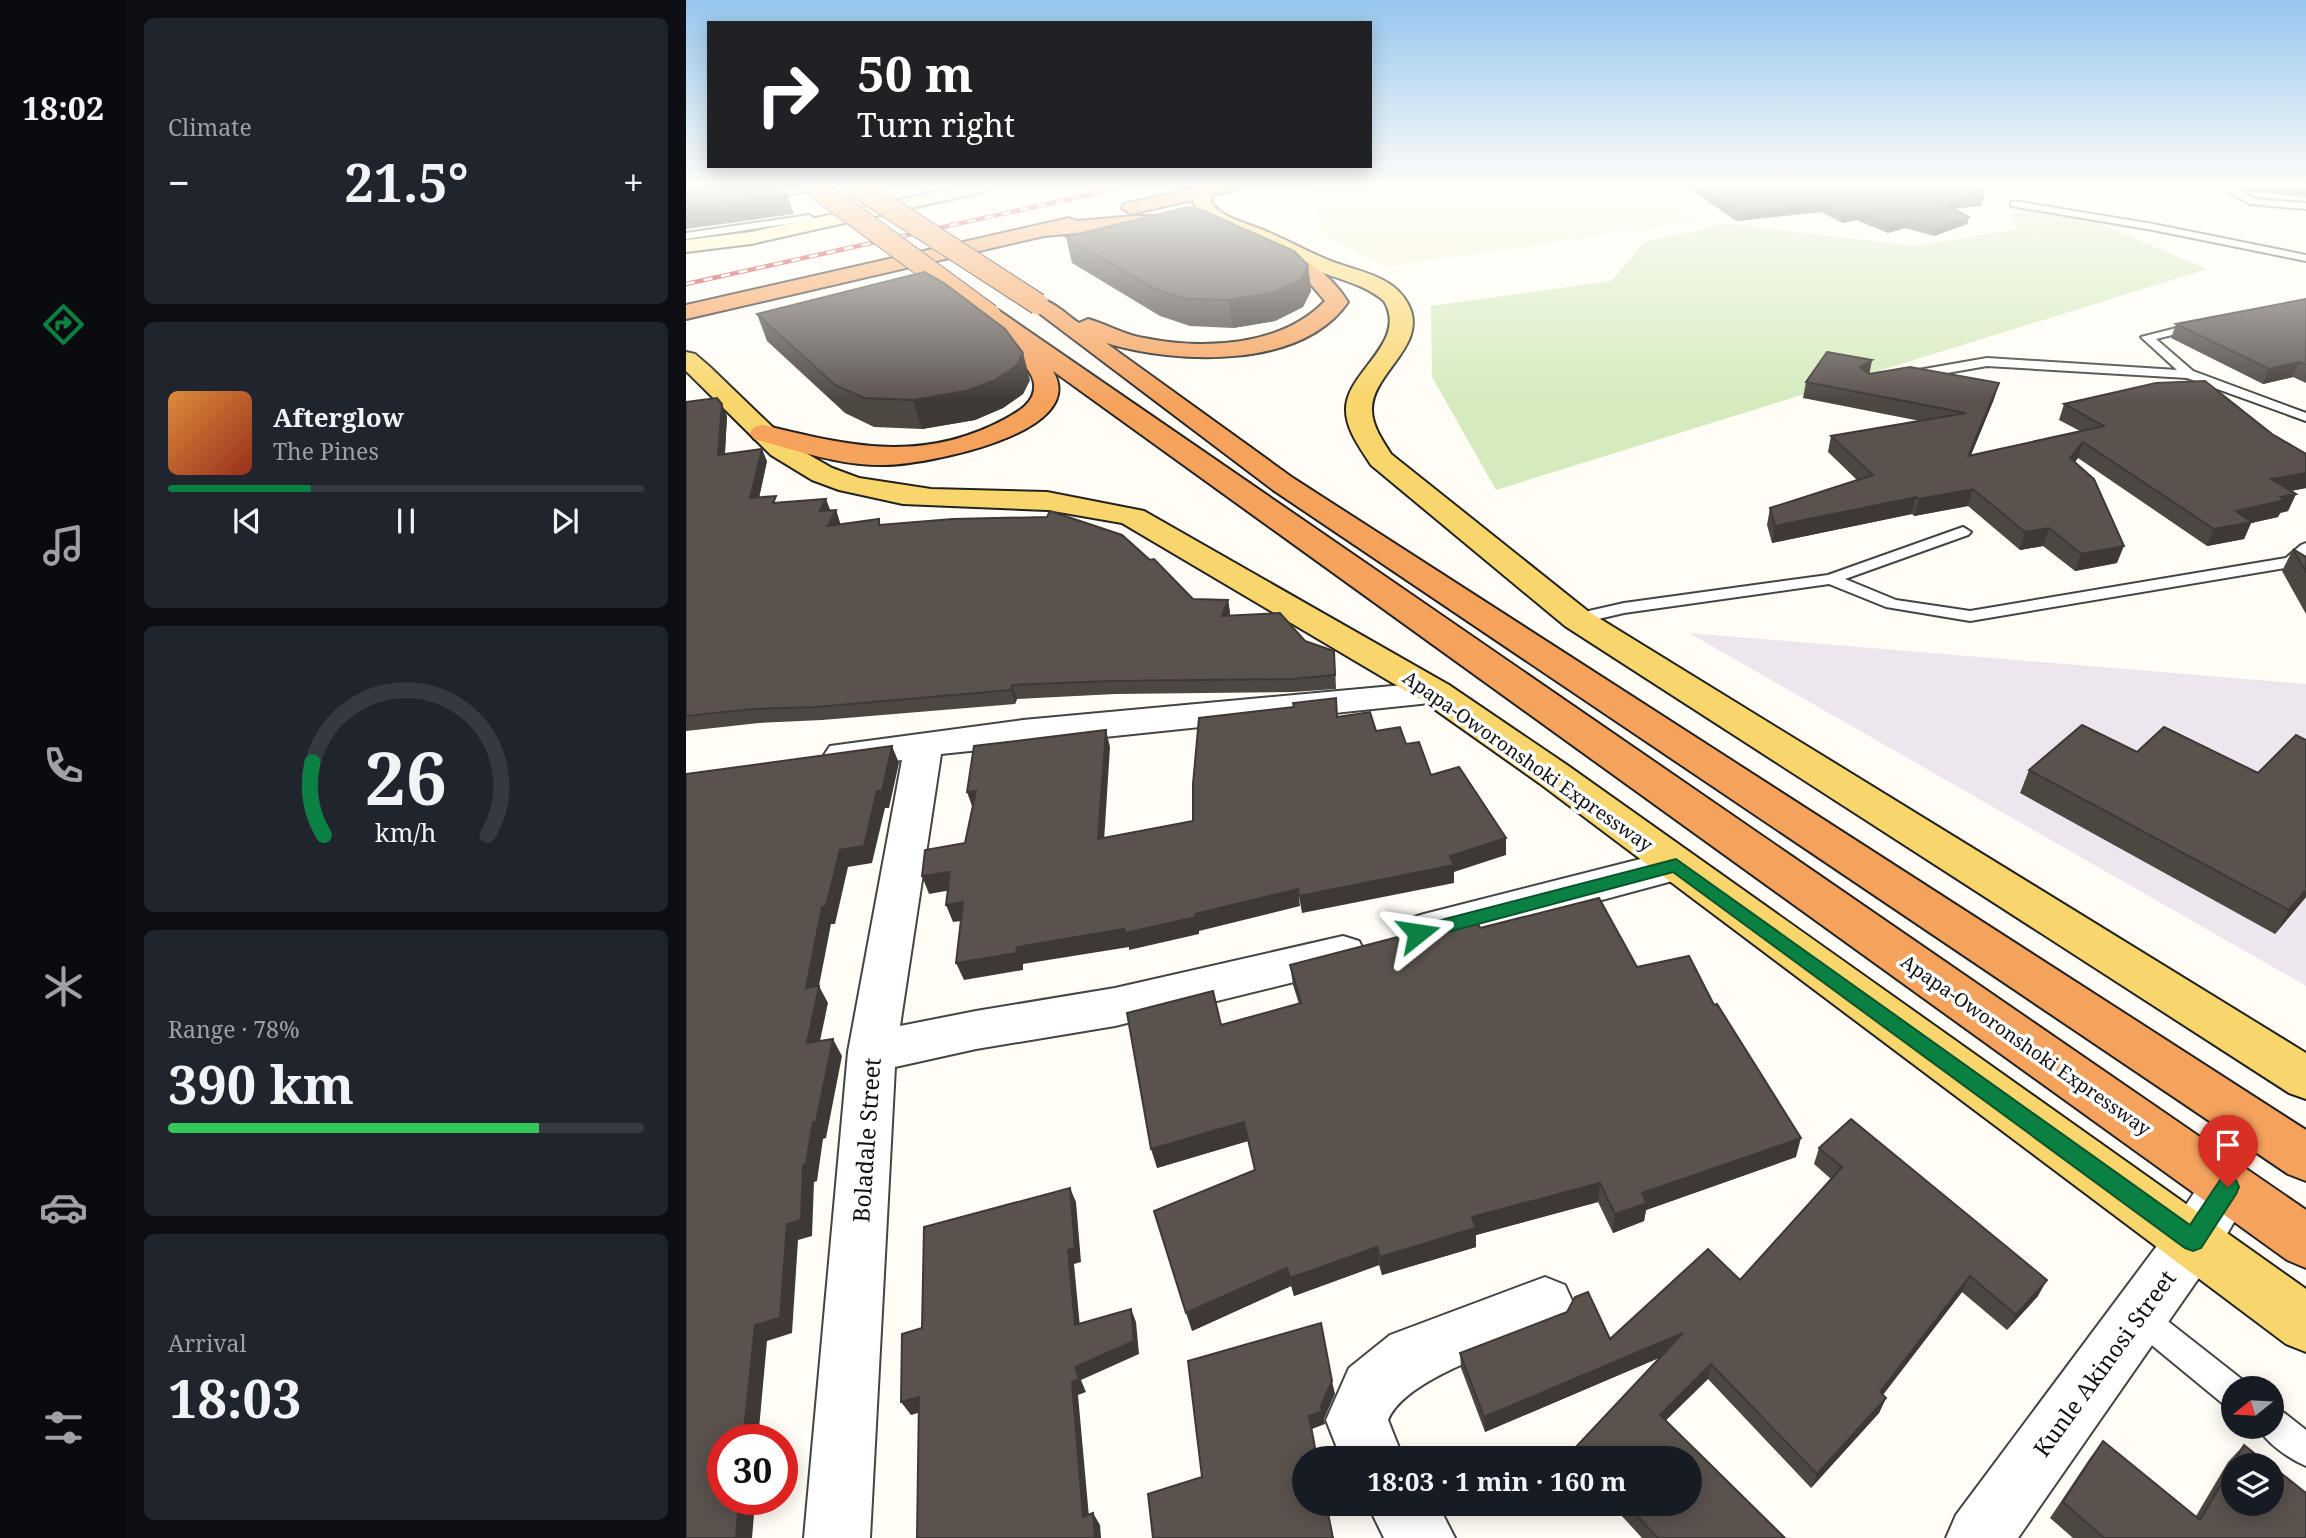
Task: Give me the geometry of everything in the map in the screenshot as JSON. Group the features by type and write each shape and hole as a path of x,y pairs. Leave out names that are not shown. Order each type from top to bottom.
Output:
{"highway":[{"path":"687,310 910,258"},
{"name":"Apapa-Oworonshoki Expressway","path":"912,258 2306,1242"},
{"path":"687,310 921,258"},
{"path":"967,258 1038,304 1283,484 2306,1158"},
{"path":"1038,304 1119,340 1154,347 1187,349 1263,343 1313,327 1329,315 1337,302 1330,287 1318,276 1281,258"},
{"path":"763,433 849,455 885,457 926,453 962,445 1008,428 1037,407 1048,386 1040,369 990,315"}],"main road":[{"path":"1306,258 1367,281 1389,295 1398,306 1400,330 1390,351 1361,389 1359,414 1367,440 1392,468 1577,620 2306,1078"},
{"name":"Apapa-Oworonshoki Expressway","path":"691,368 794,459 839,482 885,494 943,499 1034,500 1089,506 1133,517 1436,693 1553,774 2306,1324"}],"street":[{"path":"807,760 1023,732 1436,693"},
{"name":"Boladale Street","path":"837,1538 872,1052 925,745"},
{"path":"872,1052 976,1030 1115,1007 1341,953 1676,865"},
{"name":"Kunle Akinosi Street","path":"1979,1538 2193,1241 2228,1187"},
{"path":"1367,1446 1357,1420 1370,1389 1411,1356 1545,1305"},
{"path":"1408,1516 1422,1538"}],"lane":[{"path":"2189,374 2147,337 2210,323"},
{"path":"1892,378 1987,362 2189,374 2306,417"},
{"path":"1577,620 1624,608 1831,579 1963,532"},
{"path":"1831,579 1892,604 1970,616 2291,562 2306,548"},
{"path":"2291,562 2306,572"},
{"path":"2138,1316 2221,1382"},
{"path":"2284,1433 2306,1450"}],"shaded area":[{"path":"1370,258 1444,258 1386,266"},
{"path":"1689,633 2306,684 2306,986"}],"green space":[{"path":"1631,258 2180,258 2207,269 1496,490 1432,377 1431,306 1611,281"}],"building":[{"path":"1102,258 1301,258 1308,265 1301,280 1272,293 1229,300 1186,299 1155,289"},
{"path":"924,272 944,283 1005,329 1023,353 1016,366 995,380 966,391 913,400 864,398 835,385 757,314"},
{"path":"2306,299 2306,365 2299,362 2269,369 2176,324"},
{"path":"1827,352 1872,360 1860,367 1869,374 1910,367 1999,383 1968,456 2104,426 2064,404 2156,383 2205,381 2272,434 2306,454 2306,473 2271,479 2296,494 2281,497 2285,500 2236,511 2252,522 2214,529 2083,442 2070,458 2094,479 2124,546 2081,554 2049,528 2025,532 1973,489 1919,499 1916,497 1775,526 1770,508 1873,475 1831,436 1966,413 1806,382"},
{"path":"717,398 722,404 718,455 762,449 750,498 776,496 773,503 826,499 820,511 836,510 828,526 879,519 879,525 953,519 1047,517 1050,511 1122,535 1150,560 1154,559 1193,599 1228,600 1222,616 1280,613 1305,641 1334,651 1335,675 1292,679 1012,685 1011,690 686,716 686,402"},
{"path":"2293,549 2306,557 2306,572"},
{"path":"1336,698 1337,717 1370,712 1376,731 1400,727 1406,744 1419,742 1431,775 1459,767 1506,838 1450,856 1454,865 1299,896 1298,889 1125,933 1124,929 1017,947 1016,953 956,963 963,902 946,905 950,872 922,876 925,850 965,843 976,791 967,792 974,746 1106,730 1098,839 1193,821 1193,784 1199,718 1294,707 1293,703"},
{"path":"2082,725 2137,752 2164,727 2258,773 2296,735 2306,740 2306,890 2289,910 2029,770"},
{"path":"892,746 882,791 877,791 864,846 840,850 826,906 822,907 806,988 819,986 807,1043 833,1039 806,1164 803,1165 801,1220 787,1224 780,1318 755,1325 745,1424 707,1424 707,1515 738,1515 736,1538 686,1538 686,774"},
{"path":"1599,898 1637,967 1689,956 1714,1005 1717,1004 1801,1138 1642,1193 1647,1203 1615,1214 1600,1183 1472,1217 1476,1228 1380,1257 1377,1247 1290,1278 1287,1268 1186,1313 1154,1211 1255,1170 1244,1122 1151,1149 1127,1013 1213,991 1221,1025 1301,1003 1290,965 1475,917 1480,928"},
{"path":"1851,1119 2047,1280 2016,1315 1970,1276 1880,1392 1886,1398 1817,1474 1711,1364 1660,1415 1692,1446 1577,1446 1683,1333 1484,1417 1460,1353 1567,1312 1575,1297 1588,1292 1610,1339 1708,1249 1740,1280 1842,1167 1819,1148"},
{"path":"1070,1188 1075,1248 1068,1250 1075,1325 1131,1309 1134,1341 1075,1367 1079,1379 1072,1382 1083,1517 1093,1513 1095,1538 917,1538 919,1397 901,1402 902,1334 922,1328 924,1227"},
{"path":"1321,1323 1332,1381 1321,1406 1322,1412 1309,1416 1315,1446 1292,1446 1292,1516 1329,1516 1333,1538 1153,1538 1148,1494 1202,1477 1188,1361"},
{"path":"2103,1441 2200,1520 2221,1484 2221,1516 2284,1516 2284,1476 2306,1493 2306,1538 2104,1538 2063,1502"},
{"path":"2244,1445 2254,1453 2239,1453"},
{"path":"1702,1456 1785,1538 1658,1538 1637,1516 1702,1516"}],"railway":[{"path":"686,284 805,258"}],"route":[{"path":"1418,933 1676,865 2193,1241 2228,1187"}]}
